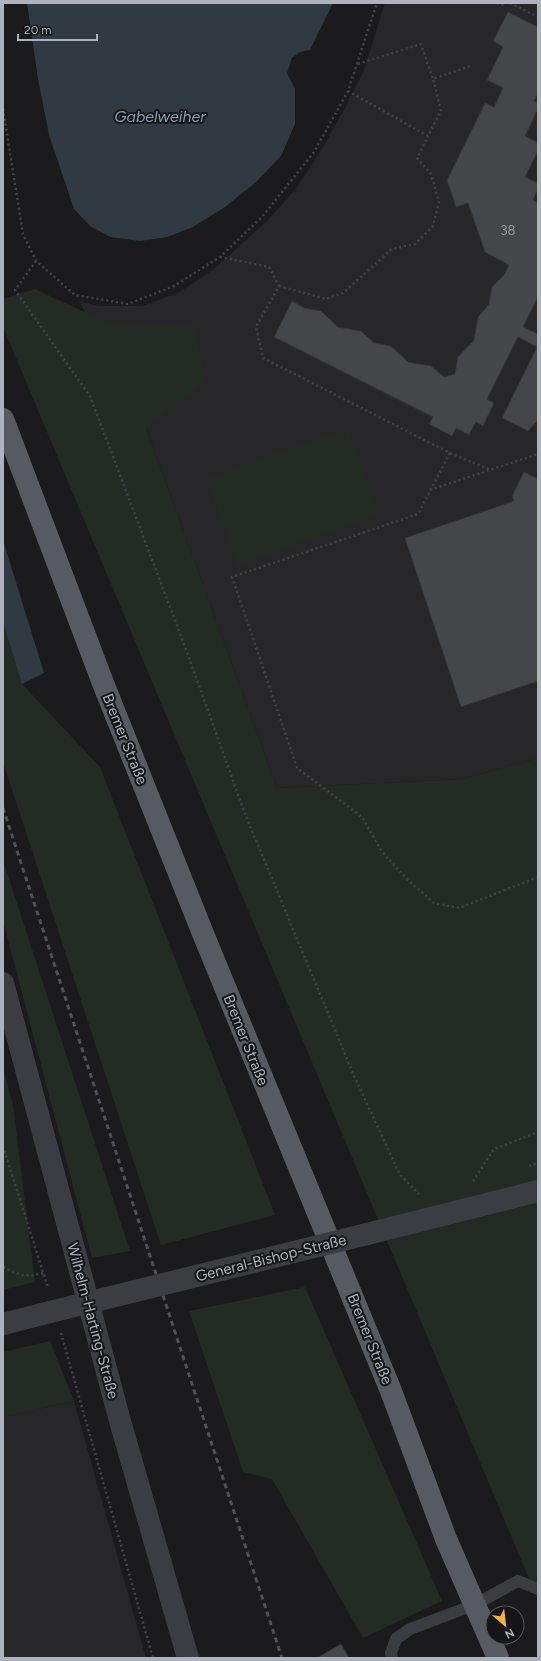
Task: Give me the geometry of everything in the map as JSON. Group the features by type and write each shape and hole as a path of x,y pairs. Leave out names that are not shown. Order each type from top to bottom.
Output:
{"main road":[{"name":"Bremer Straße","path":"3,419 106,691 207,944 391,1391 446,1539 498,1658"}],"street":[{"name":"Wilhelm-Harting-Straße","path":"3,983 120,1421 188,1658"},
{"name":"General-Bishop-Straße","path":"3,1324 538,1191"}],"lane":[{"path":"392,1658 391,1653 396,1639 410,1629 474,1605 518,1581 538,1589"}],"path":[{"path":"3,109 23,234 36,261 75,295 128,304 174,286 220,257 262,217 314,152 348,91 377,3"},
{"path":"496,3 500,5 506,3"},
{"path":"510,3 538,17"},
{"path":"220,257 269,267 279,286 326,299 343,293 392,249 415,244 433,226 439,202 431,174 417,158 441,111 421,44 358,64"},
{"path":"432,79 471,66"},
{"path":"348,91 428,136"},
{"path":"36,261 15,290 90,396 188,652 245,814 355,1078 400,1175 419,1194"},
{"path":"279,286 256,327 263,358 450,453 491,470"},
{"path":"450,453 418,514 232,577 297,768 362,817 382,852 407,879 434,903 459,908 538,878"},
{"path":"429,491 538,454"},
{"path":"473,1181 494,1149 538,1132"},
{"path":"3,1146 44,1273 53,1311 153,1658"},
{"path":"3,1267 22,1276 28,1277 44,1273"}],"shaded area":[{"path":"385,3 538,3 538,758 463,779 277,788 146,428 79,301 99,306 142,306 178,293 213,270 266,222 295,190 319,154 344,110 364,70"},
{"path":"35,289 110,324 195,325 205,382 146,428 277,788 463,779 538,758 538,1600 3,327 3,299"},
{"path":"348,428 379,515 237,566 206,478"},
{"path":"3,623 22,684 100,767 275,1215 161,1245 3,762"},
{"path":"3,860 130,1251 92,1258 3,921"},
{"path":"3,1067 13,1105 35,1282 3,1290"},
{"path":"305,1287 442,1601 363,1638 272,1479 243,1472 189,1311"},
{"path":"50,1341 74,1401 3,1417 3,1352"},
{"path":"74,1401 146,1658 3,1658 3,1417"}],"water":[{"name":"Gabelweiher","path":"27,3 333,3 310,50 300,52 292,58 287,73 295,89 295,124 281,156 255,183 225,207 193,227 167,237 140,241 110,237 90,226 74,209 49,135 38,79"},
{"path":"3,540 44,673 22,684 3,623"}],"building":[{"path":"508,12 538,27 538,93 534,101 538,103 538,109 525,136 538,143 538,151 525,177 538,183 538,189 533,200 538,203 538,297 523,327 538,334 538,420 528,431 502,418 537,347 518,337 487,399 494,403 483,426 476,422 469,435 456,428 452,436 429,424 433,417 274,337 292,301 304,308 321,311 338,327 361,331 374,343 391,346 408,362 431,366 444,377 455,374 458,357 474,340 478,317 489,304 492,287 504,275 509,265 485,252 468,203 456,207 447,180 485,103 494,107 503,88 487,80 503,47 493,41"},
{"path":"524,472 538,479 538,681 461,707 405,538 514,501 512,496"},
{"path":"341,1644 349,1658 317,1658"}],"railway":[{"path":"3,808 282,1658"}]}
